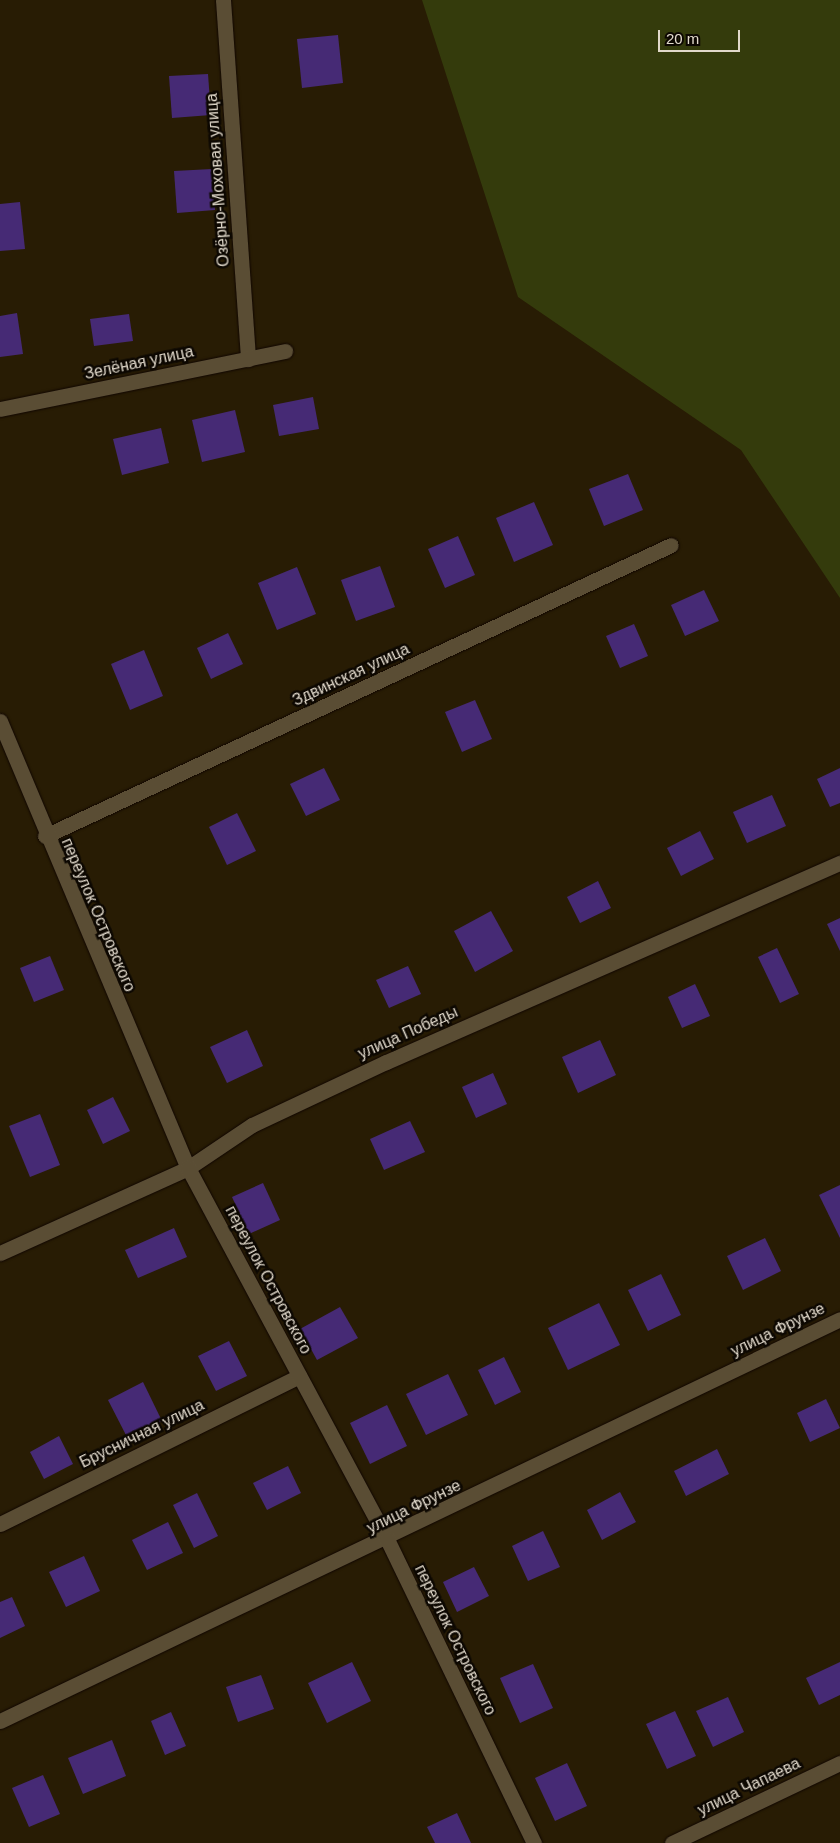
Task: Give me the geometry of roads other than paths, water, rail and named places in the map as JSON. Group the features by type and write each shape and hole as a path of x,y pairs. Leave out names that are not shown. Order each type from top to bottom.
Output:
{"street":[{"name":"Озёрно-Моховая улица","path":"223,0 248,359"},
{"name":"Зелёная улица","path":"0,410 285,351"},
{"name":"Здвинская улица","path":"45,836 671,545"},
{"name":"переулок Островского","path":"0,721 45,836 188,1168 387,1539 534,1843"},
{"name":"улица Победы","path":"0,1253 188,1168 252,1125 377,1066 840,863"},
{"name":"улица Фрунзе","path":"0,1721 387,1539 840,1319"},
{"name":"Брусничная улица","path":"0,1524 299,1376"},
{"name":"улица Чапаева","path":"672,1843 840,1763"}]}
